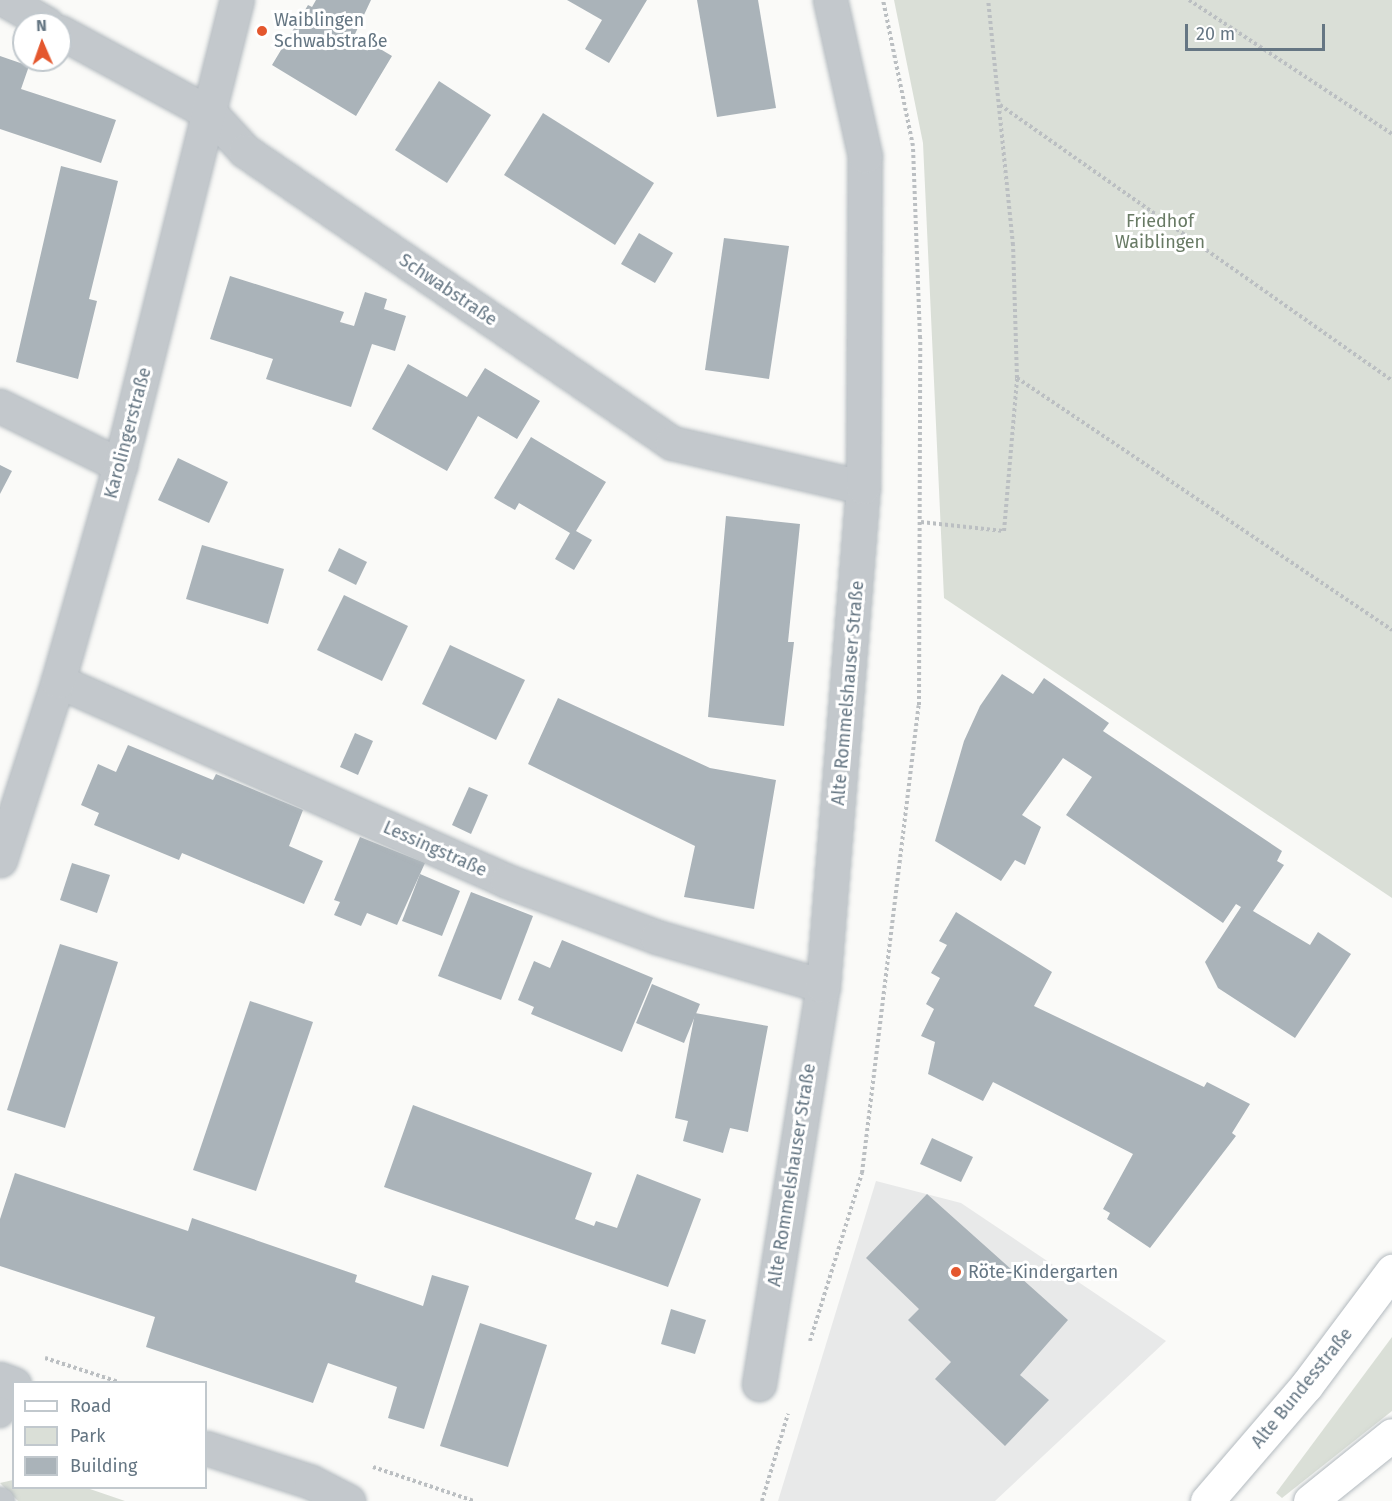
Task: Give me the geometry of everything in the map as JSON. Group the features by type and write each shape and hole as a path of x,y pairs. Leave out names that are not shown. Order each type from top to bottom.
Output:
{"main road":[{"name":"Alte Bundesstraße","path":"1208,1501 1306,1386 1392,1271"},
{"path":"1310,1501 1392,1435"}],"street":[{"path":"5,0 26,12"},
{"name":"Karolingerstraße","path":"0,860 58,681 120,465 211,114 237,0"},
{"name":"Alte Rommelshauser Straße","path":"759,1384 823,986 863,488 865,156 830,0"},
{"name":"Schwabstraße","path":"72,39 211,114 245,151 672,443 863,488"},
{"path":"0,406 120,465"},
{"name":"Lessingstraße","path":"58,681 507,881 657,937 823,986"},
{"path":"207,1448 311,1482 348,1501"}],"lane":[{"path":"0,1414 12,1400"}],"path":[{"path":"807,1354 862,1173 919,705 921,522 913,146 883,0"},
{"path":"921,522 1004,531 1017,378 1013,245 988,0"},
{"path":"1189,0 1392,134"},
{"path":"1000,105 1392,381"},
{"path":"1017,378 1392,630"},
{"path":"43,1357 113,1381"},
{"path":"762,1501 790,1410"},
{"path":"465,1497 474,1501"}],"shaded area":[{"name":"Röte-Kindergarten","path":"876,1181 961,1203 1166,1341 995,1501 778,1501"}],"green space":[{"name":"Friedhof Waiblingen","path":"894,0 1392,0 1392,898 944,598 923,143"},
{"path":"1392,1337 1392,1411 1282,1498 1276,1493"},
{"path":"12,1480 12,1489 90,1489 125,1501 18,1501 0,1483"}],"building":[{"path":"316,0 371,0 355,34 392,56 356,116 272,65 308,5 312,7"},
{"path":"567,0 647,0 609,63 585,49 602,20"},
{"path":"697,0 758,0 776,108 717,117"},
{"path":"0,56 12,60 12,72 27,72 21,89 116,120 101,163 0,129"},
{"path":"439,81 491,115 447,183 395,150"},
{"path":"543,113 654,183 615,245 504,175"},
{"path":"61,166 118,181 89,299 97,301 78,379 16,362"},
{"path":"639,233 673,253 655,283 621,264"},
{"path":"724,238 789,246 769,379 705,370"},
{"path":"230,276 344,312 340,322 354,326 365,292 387,299 384,309 406,316 395,351 372,344 351,407 266,379 273,359 210,339"},
{"path":"408,364 467,397 485,368 540,401 517,439 478,416 447,471 372,429"},
{"path":"531,437 606,482 576,531 592,540 574,570 555,559 570,533 519,503 515,510 494,498"},
{"path":"178,458 228,482 209,523 158,500"},
{"path":"0,465 12,471 0,494"},
{"path":"726,516 800,524 788,642 794,642 784,726 708,717"},
{"path":"202,545 284,569 268,624 186,599"},
{"path":"339,548 367,562 356,585 328,571"},
{"path":"344,595 408,626 382,681 317,650"},
{"path":"450,645 525,680 496,740 422,704"},
{"path":"1002,674 1033,694 1044,678 1109,723 1103,731 1282,851 1277,861 1284,865 1253,911 1310,945 1318,932 1351,954 1295,1038 1218,988 1205,962 1241,907 1236,904 1223,923 1066,815 1092,777 1063,758 1022,815 1041,827 1025,865 1015,860 1001,881 935,841 964,741 980,706"},
{"path":"558,698 710,768 776,780 754,909 684,897 695,846 528,764"},
{"path":"355,733 373,741 358,775 340,767"},
{"path":"128,745 213,780 216,774 303,810 289,846 323,861 304,904 182,853 179,860 94,825 99,813 81,805 98,764 116,772"},
{"path":"469,787 488,795 471,834 452,825"},
{"path":"360,837 425,863 397,925 367,913 361,926 334,915 340,902 334,900"},
{"path":"72,863 110,875 97,913 60,900"},
{"path":"420,874 460,891 442,936 402,921"},
{"path":"471,892 533,916 501,1000 438,976"},
{"path":"956,912 1052,972 1034,1006 1204,1087 1207,1082 1250,1104 1232,1133 1236,1136 1150,1248 1107,1219 1110,1213 1103,1209 1133,1154 993,1082 983,1101 928,1074 935,1042 921,1036 934,1009 926,1004 940,978 931,973 947,945 939,941"},
{"path":"562,940 653,978 622,1052 531,1014 534,1007 518,1000 534,961 550,968"},
{"path":"60,944 118,962 65,1128 7,1110"},
{"path":"652,984 700,1004 684,1043 636,1023"},
{"path":"250,1001 313,1022 256,1191 193,1170"},
{"path":"695,1013 768,1026 748,1132 730,1128 723,1153 683,1141 688,1121 675,1118"},
{"path":"413,1105 592,1173 575,1219 594,1226 596,1221 617,1228 637,1174 701,1199 668,1287 384,1187"},
{"path":"932,1138 973,1157 961,1182 920,1164"},
{"path":"15,1173 188,1231 192,1218 357,1275 355,1282 423,1306 432,1275 469,1286 424,1429 388,1418 397,1387 328,1363 313,1403 146,1347 155,1317 0,1266 0,1219"},
{"path":"927,1194 1068,1320 1020,1375 1049,1400 1005,1446 935,1379 951,1362 908,1320 919,1309 866,1258"},
{"path":"671,1309 706,1320 695,1354 661,1344"},
{"path":"480,1323 547,1345 508,1467 440,1446"}],"place":[{"name":"Waiblingen Schwabstraße","path":"262,31"},
{"name":"Röte-Kindergarten","path":"956,1272"}]}
